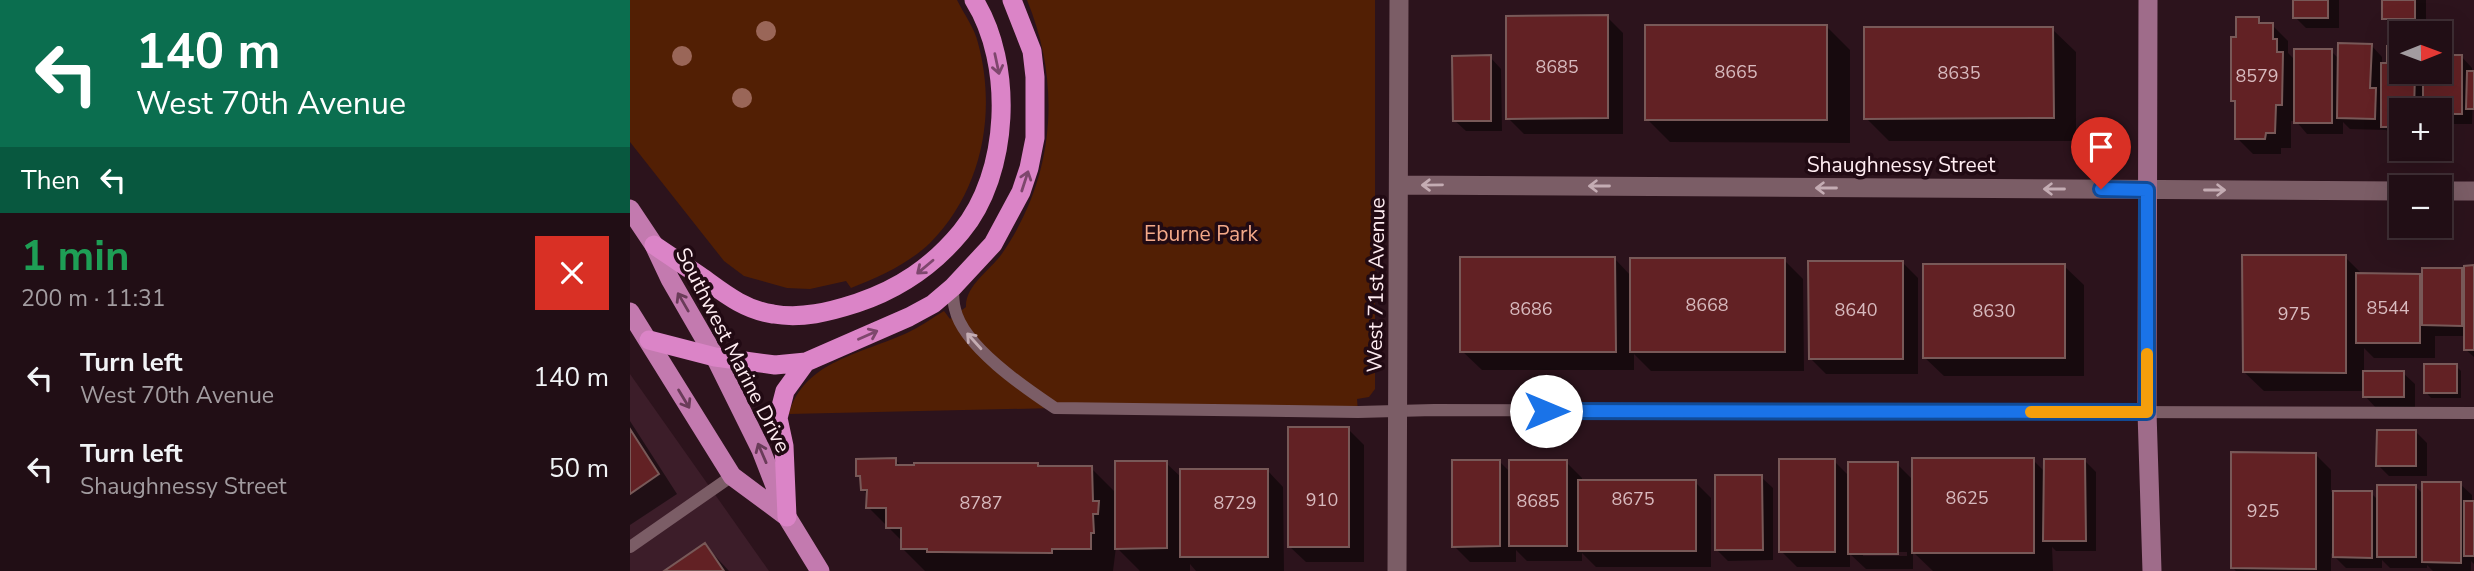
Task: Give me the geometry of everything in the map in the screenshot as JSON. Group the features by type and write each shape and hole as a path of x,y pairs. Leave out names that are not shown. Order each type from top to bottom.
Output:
{"highway":[{"path":"654,245 727,297 771,314 812,315 835,310 891,290 920,272 962,231 980,202 992,169 999,138 999,71 990,34 974,0"},
{"path":"649,340 715,357 775,365 806,362 909,317 933,304 953,287 993,244 1021,192 1029,168 1035,138 1035,76 1032,51 1012,0"},
{"path":"787,517 784,446 778,418 785,391 806,362"}],"main road":[{"path":"2148,0 2147,412 2152,571"},
{"name":"Southwest Marine Drive","path":"630,209 654,245 670,279 715,357 761,450 787,517 820,571"},
{"name":"Southwest Marine Drive","path":"630,312 732,476 787,517"}],"street":[{"name":"West 71st Avenue","path":"1397,571 1399,0"},
{"name":"Shaughnessy Street","path":"1400,185 2389,191"},
{"path":"2452,191 2474,191"}],"lane":[{"path":"953,287 955,309 961,325 973,341 1018,383 1055,408 2474,413"},
{"path":"630,547 732,476"}],"shaded area":[{"path":"630,374 769,571 630,571"}],"green space":[{"path":"630,0 957,0 978,43 984,70 985,123 981,150 973,175 948,222 930,243 903,264 851,288 846,281 810,289 787,288 744,276 724,261 630,142"},
{"name":"Eburne Park","path":"1027,0 1375,0 1375,389 1369,397 1357,399 1358,412 1055,408 789,414 796,396 821,370 854,353 907,333 944,311 950,319 966,307 974,285 1001,255 1019,225 1033,195 1047,130 1045,65"}],"building":[{"path":"2293,0 2328,0 2328,18 2293,18"},
{"path":"2382,0 2415,0 2415,19 2382,19"},
{"path":"1608,15 1608,118 1506,119 1506,16"},
{"path":"2236,17 2259,17 2259,23 2273,23 2273,39 2277,39 2277,52 2283,52 2282,105 2276,105 2275,133 2266,133 2265,139 2235,139 2235,101 2231,101 2231,37 2236,37"},
{"path":"1645,25 1827,25 1827,120 1645,120"},
{"path":"1864,27 2053,27 2054,118 1864,119"},
{"path":"2338,43 2372,44 2370,88 2376,88 2375,119 2337,118"},
{"path":"2387,46 2389,84 2415,84 2414,98 2389,98 2389,127 2381,127 2381,63 2387,63"},
{"path":"2294,49 2332,49 2332,123 2294,123"},
{"path":"1491,55 1491,121 1453,121 1452,56"},
{"path":"2452,55 2462,55 2462,114 2452,114 2452,98 2423,98 2423,84 2452,84"},
{"path":"2467,71 2474,71 2474,109 2466,109"},
{"path":"2242,255 2346,255 2346,373 2243,372"},
{"path":"1460,257 1615,257 1616,352 1460,352"},
{"path":"1630,258 1785,258 1785,352 1630,352"},
{"path":"1808,261 1903,261 1903,359 1809,359"},
{"path":"1923,264 2065,264 2065,358 1923,358"},
{"path":"2474,265 2474,350 2464,350 2464,266"},
{"path":"2422,268 2462,268 2462,326 2422,325"},
{"path":"2356,273 2420,274 2420,343 2356,343"},
{"path":"2424,364 2457,364 2457,393 2424,393"},
{"path":"2363,371 2404,371 2404,397 2363,397"},
{"path":"1288,427 1349,427 1349,547 1288,547"},
{"path":"630,429 659,474 630,494"},
{"path":"2377,430 2416,430 2416,466 2376,466"},
{"path":"2231,452 2316,453 2316,569 2231,568"},
{"path":"896,458 896,465 1038,463 1038,466 1092,466 1093,501 1099,501 1098,514 1093,514 1091,549 1052,549 1052,553 927,552 927,549 901,549 901,528 886,528 886,508 866,508 867,490 861,490 860,476 856,476 856,459"},
{"path":"1912,458 2034,458 2034,553 1912,553"},
{"path":"1779,459 1835,459 1835,552 1779,552"},
{"path":"2044,459 2085,459 2086,541 2043,541"},
{"path":"1452,460 1500,460 1500,546 1452,547"},
{"path":"1509,460 1567,460 1567,546 1509,546"},
{"path":"1115,461 1167,461 1167,548 1115,549"},
{"path":"1848,462 1898,462 1898,554 1848,554"},
{"path":"1180,469 1268,469 1268,557 1180,557"},
{"path":"1715,475 1762,475 1763,550 1715,550"},
{"path":"1578,480 1696,480 1696,551 1578,551"},
{"path":"2422,482 2461,482 2461,563 2422,562"},
{"path":"2377,485 2416,485 2416,557 2377,557"},
{"path":"2333,491 2372,491 2372,558 2333,557"},
{"path":"2464,501 2474,501 2474,556 2464,556"},
{"path":"705,543 724,571 664,571"}],"slow traffic":[{"path":"2031,412 2147,412 2147,354"}],"route":[{"path":"1546,411 2147,412 2147,190 2101,189"}]}
